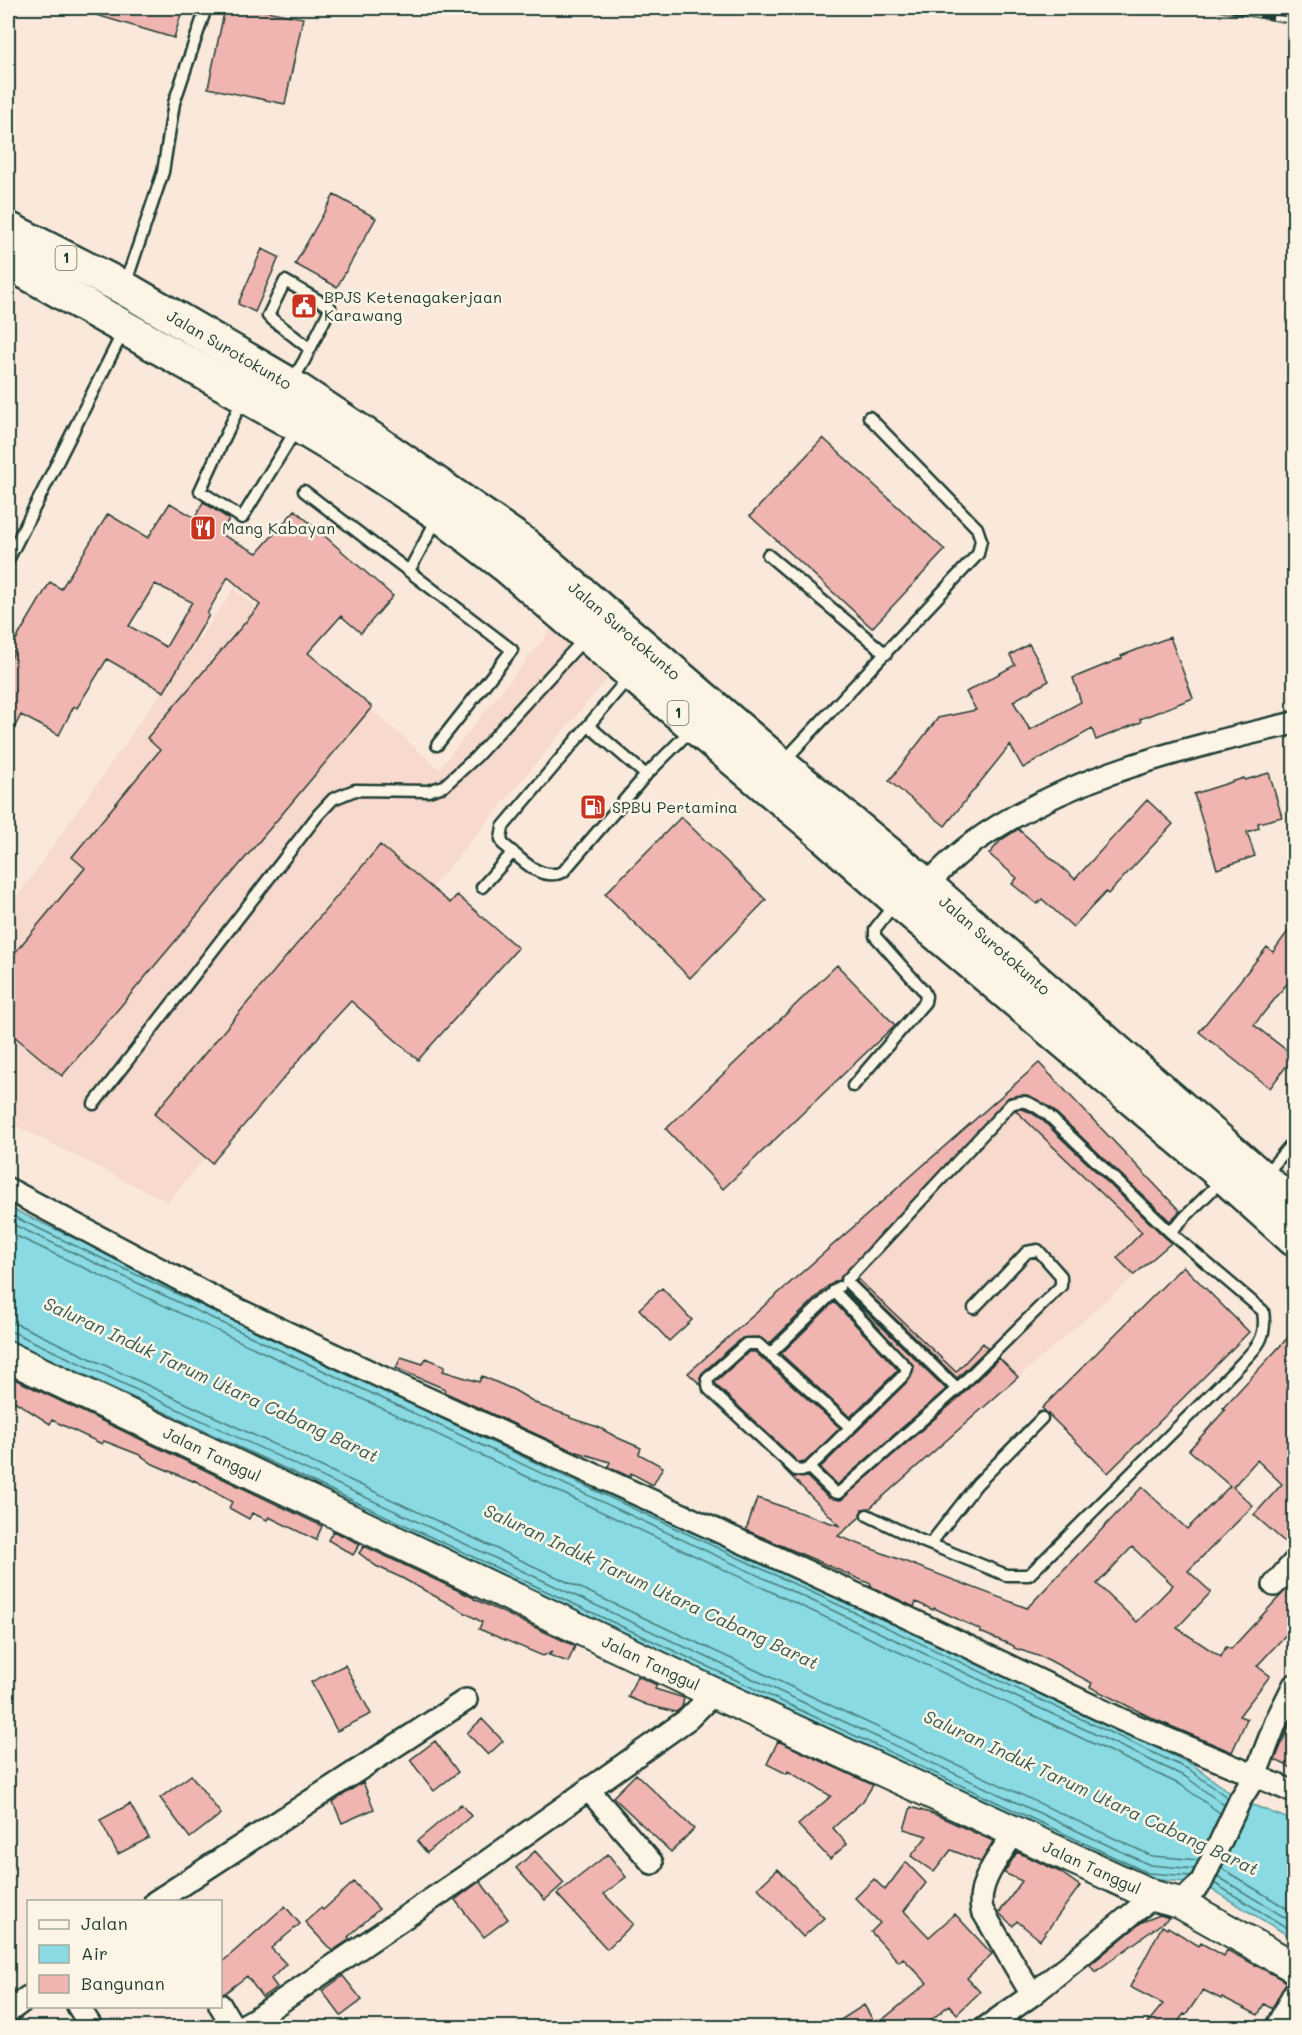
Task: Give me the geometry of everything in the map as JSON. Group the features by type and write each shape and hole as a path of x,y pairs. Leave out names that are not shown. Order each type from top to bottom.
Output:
{"main road":[{"name":"Jalan Surotokunto","path":"8,229 124,288 290,385 525,545 596,625 632,674 781,765 926,885 1294,1206"},
{"name":"Jalan Surotokunto","path":"8,262 361,463 440,514 509,568 596,625 704,716 809,822 897,900 1225,1177 1294,1239"}],"street":[{"path":"926,885 971,844 1012,816 1081,784 1141,762 1294,723"},
{"path":"8,1189 222,1302 902,1615 1122,1720 1294,1792"},
{"name":"Jalan Tanggul","path":"8,1357 714,1693 1167,1899 1294,1967"},
{"path":"1274,1585 1294,1562"},
{"path":"985,2028 1167,1899 1201,1883 1240,1800 1255,1776 1277,1719 1294,1685"},
{"path":"239,2028 479,1867 688,1719 714,1693"},
{"path":"158,1900 466,1700"},
{"path":"588,1789 652,1863"},
{"path":"1015,1831 984,1883 980,1898 982,1910 1032,1995"},
{"path":"1276,2028 1294,1993"},
{"path":"8,2012 27,1998"},
{"path":"79,2008 92,2028"},
{"path":"222,2008 234,2028"}],"lane":[{"path":"124,288 163,172 174,103 206,8"},
{"path":"290,385 310,349 330,307 285,281 268,316 310,349"},
{"path":"8,560 11,546 125,328"},
{"path":"244,395 200,491 242,518 298,426"},
{"path":"781,765 978,554 981,540 977,528 868,417"},
{"path":"304,491 512,650 437,746"},
{"path":"409,572 440,514"},
{"path":"768,555 886,654"},
{"path":"94,1104 318,815 333,799 355,790 428,790 444,786 476,757 596,625"},
{"path":"632,674 503,827 501,839 503,844 541,875 550,876 563,872 646,775 704,716"},
{"path":"589,726 646,775"},
{"path":"482,887 513,852"},
{"path":"853,1086 925,1002 926,996 923,990 874,936 875,929 897,900"},
{"path":"770,1354 846,1281 1011,1104 1020,1101 1029,1102 1047,1114 1170,1232 1263,1311 1265,1326 1260,1342 1029,1575 1006,1575 917,1539 867,1515"},
{"path":"1263,1177 1294,1141"},
{"path":"1170,1232 1225,1177"},
{"path":"809,1468 834,1492 839,1492 957,1389 1061,1286 1062,1279 1038,1250 1031,1250 974,1308"},
{"path":"846,1281 957,1389"},
{"path":"834,1292 907,1368 905,1374 809,1468 802,1471 796,1470 707,1386 706,1379 746,1344 758,1344 850,1427"},
{"path":"931,1543 977,1484 1042,1418"}],"shaded area":[{"path":"234,589 439,769 553,627 607,679 168,1202 8,1122 8,910"},
{"path":"1039,1063 1193,1224 845,1530 688,1373"}],"water":[{"name":"Saluran Induk Tarum Utara Cabang Barat","path":"8,1207 1193,1765 1240,1800 1294,1821 1294,1939 1201,1883 1147,1879 8,1344"}],"building":[{"path":"86,8 183,8 174,38 86,12"},
{"path":"225,8 250,8 303,18 285,104 208,88"},
{"path":"334,195 376,218 337,287 295,264"},
{"path":"262,249 279,257 255,312 238,304"},
{"path":"823,438 945,550 872,628 750,516"},
{"path":"203,502 229,519 220,534 257,553 295,510 393,596 361,633 341,616 308,653 372,707 62,1076 8,1031 8,961 85,868 72,857 160,750 147,738 260,605 228,577 207,614 209,615 164,692 107,659 77,708 74,706 59,735 21,715 8,740 8,665 14,652 10,650 50,582 61,589 108,514 148,538 170,503 195,518","holes":["155,584 192,602 166,647 129,626"]},
{"path":"1170,637 1193,698 1096,740 1092,729 1023,768 1010,745 945,826 889,781 938,718 976,710 966,692 1015,665 1010,655 1029,644 1049,681 1013,701 1030,730 1081,702 1073,678"},
{"path":"1269,773 1282,817 1258,823 1259,828 1247,832 1255,856 1217,869 1194,794 1244,778 1245,780"},
{"path":"1147,800 1173,824 1108,894 1106,892 1073,927 1042,899 1037,904 1012,884 1017,878 989,854 1001,840 1018,829 1075,879"},
{"path":"681,817 766,900 690,978 605,894"},
{"path":"380,845 450,903 457,895 518,948 418,1060 351,1001 212,1163 154,1114"},
{"path":"1294,923 1294,975 1254,1025 1294,1056 1270,1088 1199,1032 1267,947 1273,952"},
{"path":"837,965 895,1025 723,1189 666,1129"},
{"path":"1039,1063 1180,1211 1170,1221 1051,1108 1027,1095 1009,1097 839,1280 828,1286 769,1344 759,1337 742,1338 702,1373 701,1385 688,1373"},
{"path":"1021,1109 1042,1120 1171,1243 1134,1275 1117,1258 1142,1232 1015,1110"},
{"path":"1183,1266 1249,1332 1108,1473 1042,1408"},
{"path":"858,1279 956,1372 983,1343 988,1348 957,1378 856,1281"},
{"path":"662,1288 692,1320 669,1341 639,1309"},
{"path":"845,1291 946,1389 837,1485 820,1468 910,1379 914,1367"},
{"path":"834,1302 898,1370 850,1417 781,1354"},
{"path":"1294,1331 1294,1550 1254,1515 1282,1484 1257,1460 1233,1487 1253,1506 1188,1571 1211,1592 1177,1628 1221,1657 1226,1647 1231,1649 1294,1581 1294,1626 1257,1666 1270,1676 1239,1716 1247,1719 1232,1752 1154,1719 1090,1687 1092,1683 1047,1659 1014,1648 934,1608 933,1610 916,1602 914,1607 870,1586 871,1584 746,1530 757,1498 840,1526 783,1468 794,1477 807,1477 829,1498 841,1500 962,1395 999,1358 1018,1377 870,1508 862,1509 860,1517 838,1536 1027,1608 1142,1487 1187,1529 1230,1486 1189,1450 1225,1410 1223,1408","holes":["1132,1547 1173,1585 1137,1622 1097,1584"]},
{"path":"749,1352 755,1352 840,1428 805,1462 799,1463 716,1385 715,1382"},
{"path":"401,1357 423,1364 426,1358 445,1366 443,1371 479,1382 482,1376 514,1390 541,1406 598,1427 641,1448 639,1454 663,1467 653,1485 631,1473 630,1477 608,1467 610,1462 571,1450 396,1368"},
{"path":"8,1376 322,1526 316,1540 269,1517 267,1520 252,1513 249,1519 229,1508 232,1502 194,1480 153,1464 140,1455 104,1441 102,1444 52,1420 50,1424 8,1397"},
{"path":"333,1531 360,1544 353,1555 328,1540"},
{"path":"364,1546 575,1646 568,1662 549,1655 553,1651 543,1656 479,1629 482,1622 376,1566 359,1553"},
{"path":"345,1665 371,1714 337,1731 311,1682"},
{"path":"637,1676 657,1685 655,1689 684,1698 682,1707 676,1712 647,1705 628,1697"},
{"path":"1294,1714 1294,1769 1275,1760"},
{"path":"482,1719 503,1741 488,1755 467,1733"},
{"path":"435,1741 458,1772 434,1791 410,1760"},
{"path":"778,1741 873,1785 863,1801 833,1828 847,1844 830,1859 798,1825 831,1796 788,1771 787,1774 767,1764"},
{"path":"636,1774 694,1829 671,1852 613,1797"},
{"path":"191,1775 221,1814 190,1838 160,1798"},
{"path":"363,1782 374,1809 342,1823 333,1802"},
{"path":"130,1804 149,1838 118,1854 100,1820"},
{"path":"461,1804 471,1816 427,1853 417,1841"},
{"path":"911,1807 936,1815 993,1841 981,1862 951,1850 934,1872 911,1856 927,1836 904,1829"},
{"path":"535,1851 564,1883 545,1900 516,1868"},
{"path":"1017,1852 1060,1872 1080,1886 1040,1940 1017,1921 1013,1926 999,1913 1022,1881 1004,1873"},
{"path":"608,1854 626,1877 604,1894 633,1924 607,1949 557,1894"},
{"path":"906,1862 926,1883 904,1911 929,1937 955,1914 992,1954 967,1978 980,1992 957,2014 949,2005 922,2028 828,2028 864,2005 876,2025 927,1983 903,1958 899,1962 871,1932 880,1923 855,1898 874,1879 885,1890"},
{"path":"778,1869 824,1918 803,1937 758,1888"},
{"path":"480,1881 508,1919 484,1937 455,1900"},
{"path":"354,1882 379,1909 348,1937 350,1939 332,1951 305,1922 321,1908 323,1910"},
{"path":"285,1906 300,1924 271,1948 286,1964 271,1979 277,1987 262,1997 247,1976 225,1993 222,1992 222,1962"},
{"path":"1160,1915 1169,1918 1095,1972 1090,1965 1142,1922"},
{"path":"1162,1926 1167,1929 1168,1927 1199,1946 1201,1943 1224,1956 1227,1950 1287,1982 1272,2009 1264,2004 1258,2015 1203,1990 1186,2015 1184,2014 1173,2028 1143,2028 1163,2004 1130,1987"},
{"path":"343,1976 362,2000 341,2016 322,1991"}],"railway":[{"path":"1218,8 1294,21"}],"place":[{"name":"BPJS Ketenagakerjaan Karawang","path":"304,306"},
{"name":"Mang Kabayan","path":"203,528"},
{"name":"SPBU Pertamina","path":"593,807"}]}
